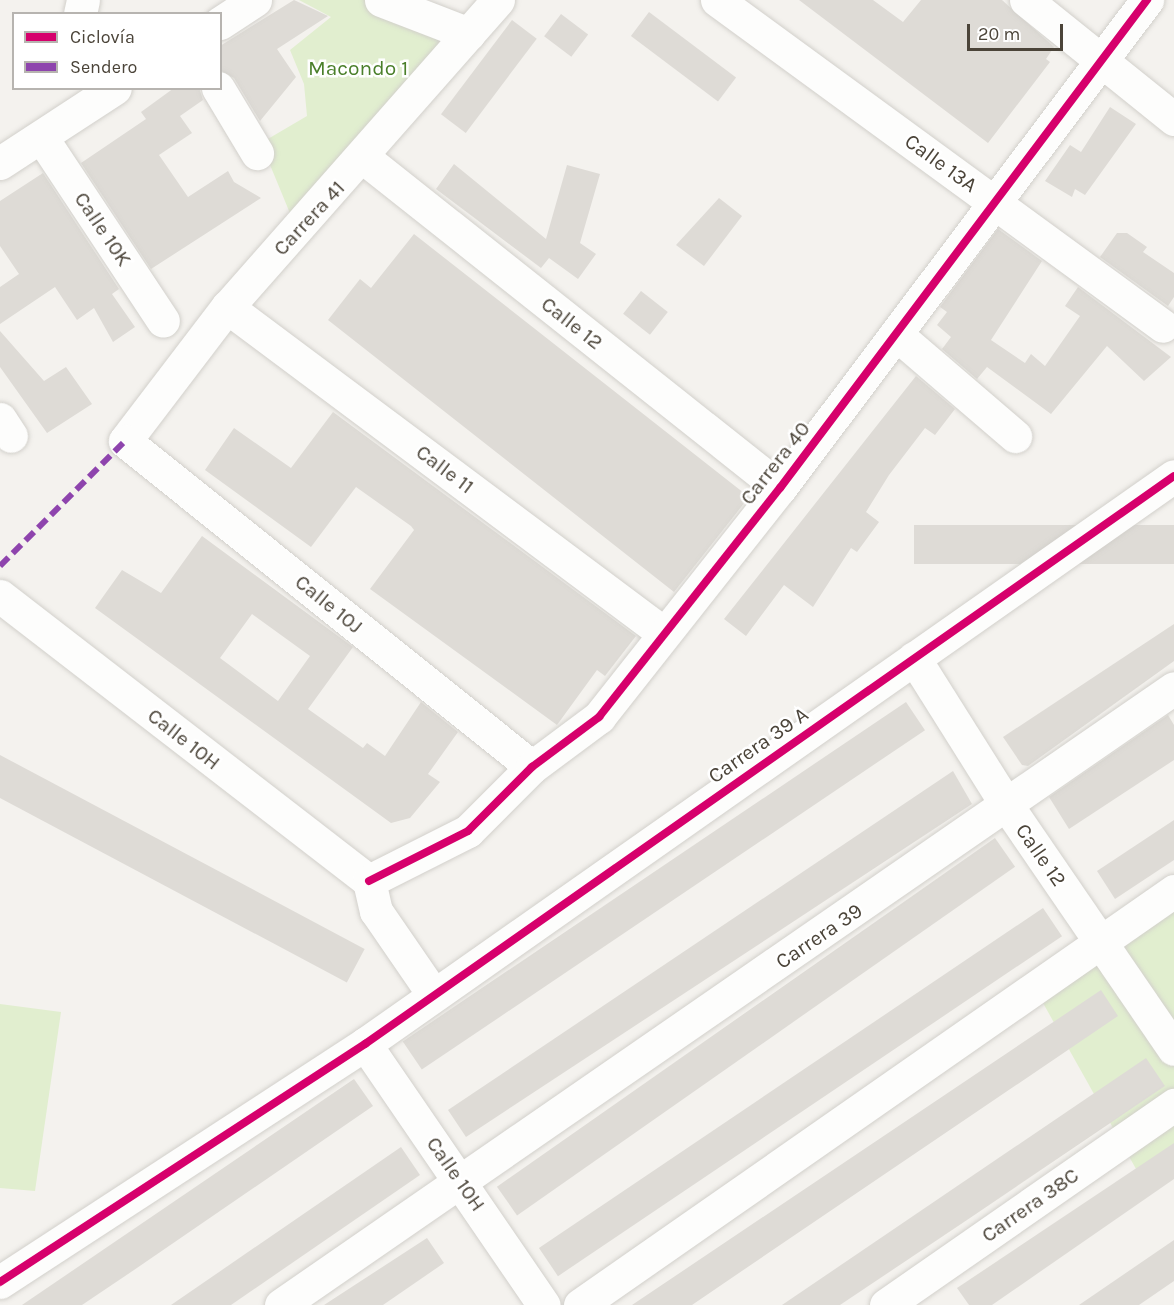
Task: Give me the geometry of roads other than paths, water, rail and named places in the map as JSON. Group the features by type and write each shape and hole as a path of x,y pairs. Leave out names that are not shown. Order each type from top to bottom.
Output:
{"street":[{"path":"222,22 255,0"},
{"path":"381,0 469,34"},
{"name":"Carrera 41","path":"125,441 227,307 364,158 498,0"},
{"name":"Calle 13A","path":"717,0 1163,326"},
{"path":"1026,0 1104,59 1174,119"},
{"name":"Carrera 40","path":"369,881 468,831 532,766 598,717 662,632 780,488 1147,0"},
{"path":"0,163 42,138 79,99 108,90"},
{"path":"219,90 257,153"},
{"name":"Calle 10K","path":"42,138 164,321"},
{"name":"Calle 12","path":"364,158 780,488"},
{"name":"Calle 11","path":"227,307 662,632"},
{"path":"896,334 1015,436"},
{"name":"Calle 10J","path":"125,441 532,766"},
{"name":"Carrera 39 A","path":"0,1282 365,1044 433,994 1174,477"},
{"name":"Calle 10H","path":"0,596 369,881"},
{"name":"Calle 12","path":"914,658 1008,807 1174,1049"},
{"name":"Carrera 39","path":"281,1305 1008,807 1174,688"},
{"path":"369,881 376,910 433,994"},
{"path":"580,1305 1174,891"},
{"name":"Calle 10H","path":"365,1044 461,1180 544,1305"},
{"name":"Carrera 38C","path":"886,1305 1174,1105"}],"park label":[{"name":"Macondo 1","path":"358,68"}]}
